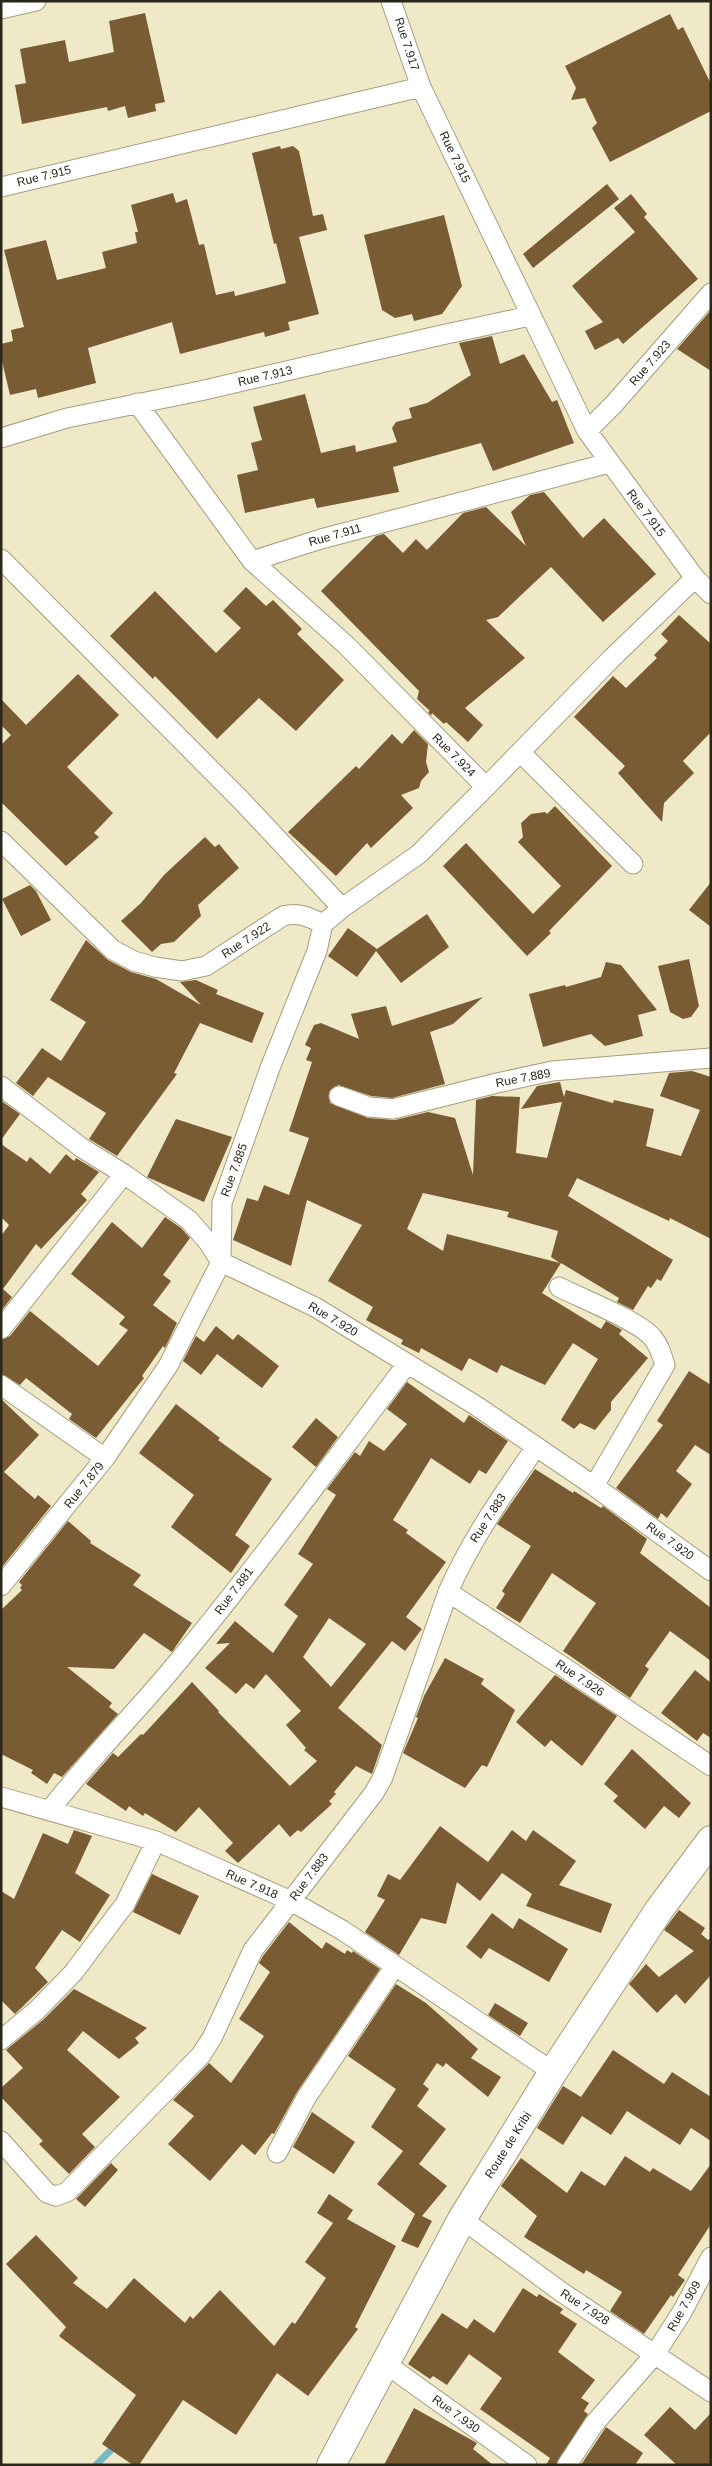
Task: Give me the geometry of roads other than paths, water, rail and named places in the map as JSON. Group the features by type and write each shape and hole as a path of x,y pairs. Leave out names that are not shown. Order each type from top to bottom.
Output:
{"main road":[{"name":"Route de Kribi","path":"331,2465 462,2219 553,2072 659,1910 711,1840"}],"street":[{"path":"1,9 36,1"},
{"name":"Rue 7.917","path":"391,1 421,86"},
{"name":"Rue 7.915","path":"1,187 421,86 530,316 587,431 695,578 711,594"},
{"name":"Rue 7.923","path":"587,431 614,404 711,293"},
{"name":"Rue 7.913","path":"1,438 67,418 200,392 530,316"},
{"path":"137,403 252,562"},
{"name":"Rue 7.911","path":"252,562 320,539 609,463"},
{"path":"1,559 240,799 342,908"},
{"name":"Rue 7.924","path":"252,562 346,645 486,787 611,659 695,578"},
{"path":"520,752 633,864"},
{"path":"323,924 342,908 419,854 486,787"},
{"name":"Rue 7.922","path":"1,841 113,950 134,961 155,967 182,971 206,966 283,916 293,913 304,915 323,924"},
{"name":"Rue 7.885","path":"105,1458 168,1366 221,1262 222,1203 270,1068 317,951 323,924"},
{"name":"Rue 7.889","path":"339,1096 369,1107 393,1109 497,1082 552,1071 711,1058"},
{"path":"1,1086 82,1148 124,1174 189,1220 208,1242 221,1262"},
{"path":"1,1329 124,1174"},
{"name":"Rue 7.920","path":"221,1262 315,1307 475,1405 594,1486 711,1571"},
{"path":"559,1288 634,1324 651,1336 661,1351 665,1365 594,1486"},
{"name":"Rue 7.881","path":"50,1810 81,1770 164,1678 210,1622 407,1364"},
{"name":"Rue 7.879","path":"1,1385 105,1458 1,1586"},
{"name":"Rue 7.883","path":"1,2141 47,2193 56,2196 66,2192 200,2055 212,2038 253,1950 374,1793 383,1777 448,1592 472,1542 536,1447"},
{"name":"Rue 7.926","path":"448,1592 711,1766"},
{"name":"Rue 7.918","path":"1,1797 156,1841 291,1901 342,1930 553,2072"},
{"path":"1,2040 37,2010 73,1973 125,1904 156,1841"},
{"path":"278,2153 306,2098 395,1966"},
{"name":"Rue 7.928","path":"462,2219 560,2292 711,2392"},
{"name":"Rue 7.909","path":"567,2465 594,2424 655,2354 682,2312 711,2257"},
{"name":"Rue 7.930","path":"386,2364 527,2465"}],"waterway":[{"path":"96,2465 110,2451"}]}
